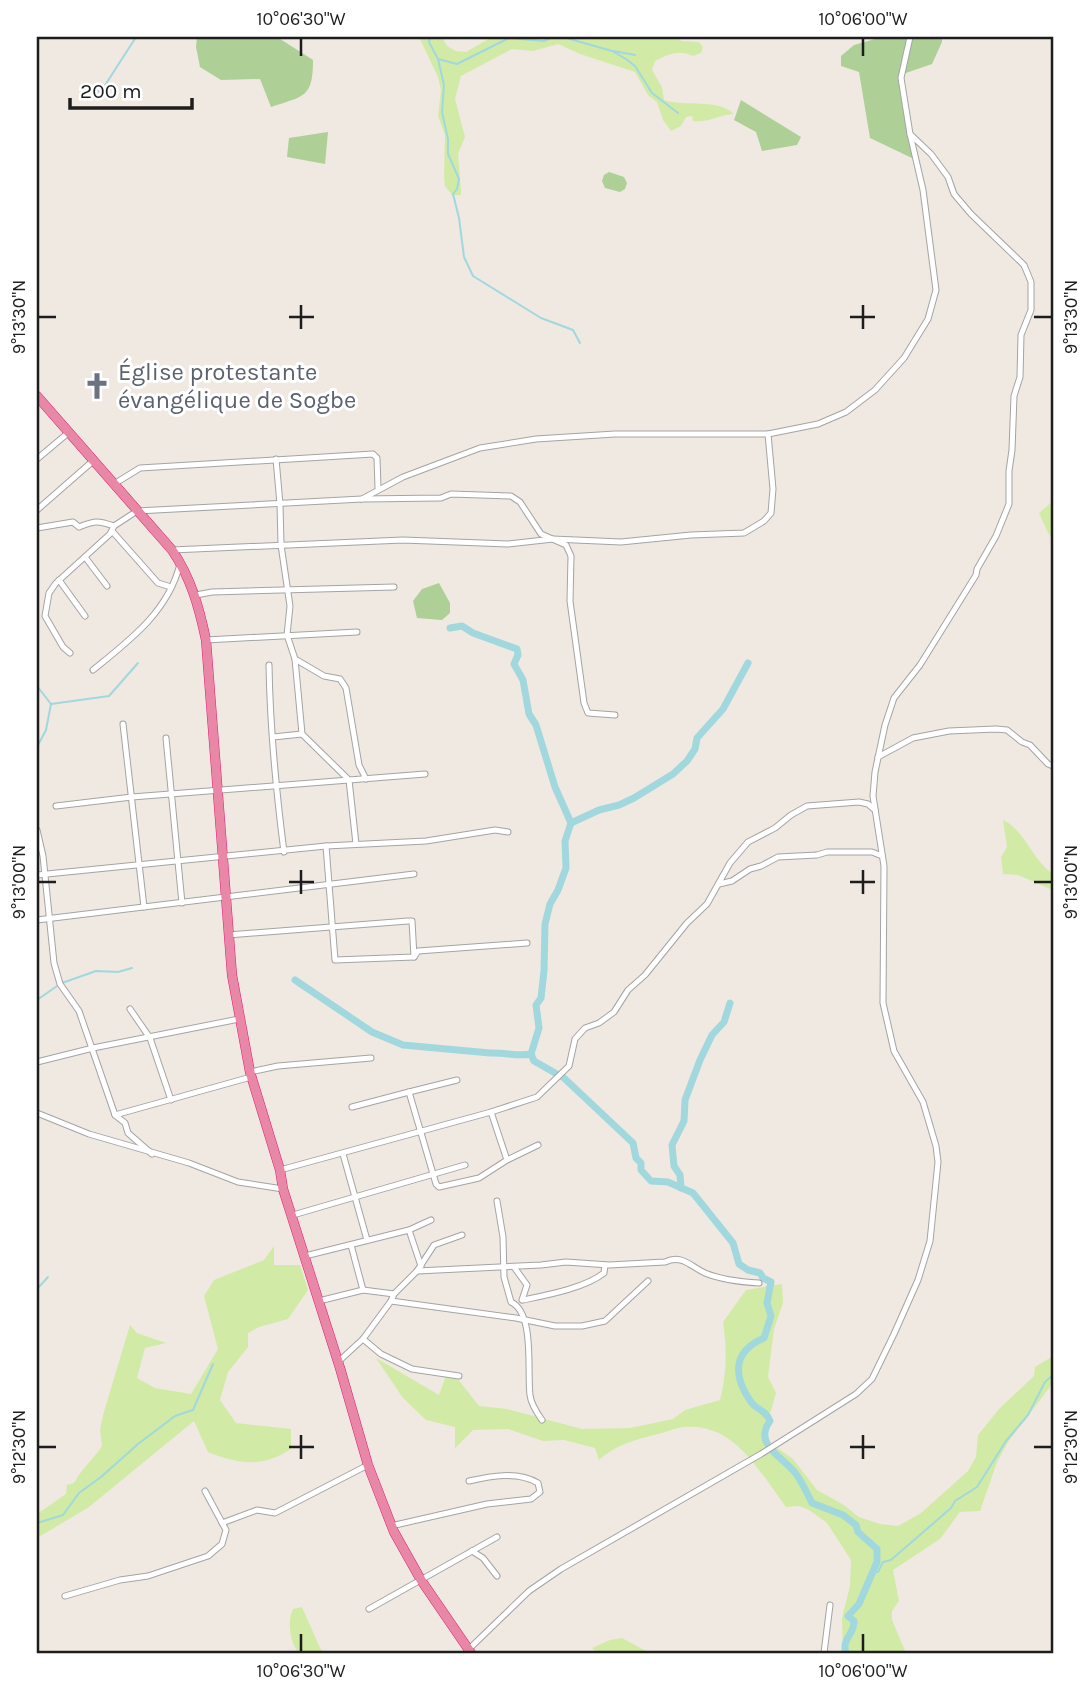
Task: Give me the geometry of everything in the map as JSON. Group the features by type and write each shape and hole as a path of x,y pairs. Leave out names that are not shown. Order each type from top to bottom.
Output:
{"highway":[{"path":"38,402 172,550 196,595 206,640 228,934 239,1019 251,1074 283,1189 368,1465 391,1526 421,1580 469,1652"}],"street":[{"path":"362,499 378,488 480,448 536,439 615,434 768,434 818,424 846,412 875,390 904,358 928,319 936,290 923,190 901,78 910,37"},
{"path":"469,1652 529,1591 550,1576 771,1447 856,1394 872,1379 918,1280 930,1241 938,1162 936,1146 923,1102 894,1051 883,1003 884,866 873,796 878,757 894,698 920,665 976,575 1009,504 1014,396 1020,377 1021,335 1031,310 1031,282 1024,265 971,214 954,194 948,177 931,154 910,134"},
{"path":"37,460 68,433"},
{"path":"172,550 403,540 508,544 553,539 621,542 744,533 764,521 771,513 773,489 768,434"},
{"path":"114,484 140,468 373,454 377,458 378,488"},
{"path":"276,459 281,545 290,606 287,635 295,659 302,734 349,780 356,844"},
{"path":"37,510 93,461"},
{"path":"70,653 63,647 45,616 48,593 113,529 137,511 362,499 441,498 451,495 511,496 520,502 541,534 566,545 571,556 570,601 584,703 588,713 615,715"},
{"path":"37,528 73,522 79,527 100,521 113,529 158,583 171,587"},
{"path":"85,557 107,586"},
{"path":"93,670 137,634 159,611 180,563"},
{"path":"59,580 86,616"},
{"path":"196,595 212,592 394,587"},
{"path":"206,640 357,632"},
{"path":"295,659 324,676 340,679 346,688 359,765 366,779"},
{"path":"270,665 276,785 284,852"},
{"path":"123,724 144,907"},
{"path":"878,757 913,738 949,731 996,729 1007,730 1030,745 1053,766"},
{"path":"273,737 302,734"},
{"path":"166,738 182,903"},
{"path":"56,806 132,797 425,774"},
{"path":"280,1171 537,1097 569,1066 575,1039 585,1028 614,1012 628,990 645,975 687,923 707,904 730,863 748,842 775,828 807,806 859,802 868,804 875,810"},
{"path":"37,830 51,918 54,963 60,984 79,1012 116,1115 125,1123 128,1133 152,1154"},
{"path":"37,875 326,846 426,841 495,830 508,832"},
{"path":"326,846 335,960 414,957"},
{"path":"719,884 732,881 750,869 778,857 827,852 872,852 882,856"},
{"path":"37,920 414,874"},
{"path":"228,934 332,925 412,922 414,957"},
{"path":"414,957 418,951 527,943"},
{"path":"130,1009 150,1038 171,1100"},
{"path":"37,1062 239,1019"},
{"path":"116,1115 278,1066 371,1058"},
{"path":"352,1107 457,1080"},
{"path":"409,1092 431,1174 439,1187 479,1178 538,1145"},
{"path":"491,1112 507,1160"},
{"path":"37,1113 89,1134 189,1163 238,1182 283,1189"},
{"path":"343,1154 367,1240"},
{"path":"293,1215 465,1165"},
{"path":"497,1201 503,1237 503,1266 510,1302 520,1302 598,1278 604,1273 605,1265"},
{"path":"305,1256 410,1230 430,1220"},
{"path":"410,1230 419,1269"},
{"path":"338,1362 363,1339 394,1294 419,1269 434,1245 463,1235"},
{"path":"351,1245 363,1290"},
{"path":"419,1269 514,1267 566,1262 605,1265 665,1262 673,1258 688,1261 704,1272 738,1282 760,1283"},
{"path":"514,1267 527,1284 520,1302 529,1351 530,1398 542,1420"},
{"path":"391,1301 555,1326 582,1326 605,1321 648,1281"},
{"path":"319,1301 363,1290 394,1294"},
{"path":"363,1339 381,1354 412,1369 459,1376"},
{"path":"222,1523 257,1510 275,1513 368,1465"},
{"path":"391,1526 487,1504 531,1499 541,1492 538,1483 530,1479 495,1475 469,1481"},
{"path":"65,1596 120,1580 148,1576 208,1556 222,1544 226,1530 205,1491"},
{"path":"369,1609 497,1537"},
{"path":"472,1551 483,1558 497,1576"},
{"path":"824,1653 830,1605"}],"green space":[{"path":"197,37 277,37 313,60 308,89 299,97 271,107 260,79 221,80 200,67"},
{"path":"419,37 442,37 447,46 466,52 492,37 680,37 681,41 699,42 703,47 701,53 693,56 674,53 655,61 652,70 662,87 664,100 710,104 734,114 699,121 693,121 692,116 686,117 681,126 671,131 663,120 657,102 648,95 635,72 558,44 533,51 512,49 461,76 455,99 465,137 458,154 461,195 452,195 445,186 444,177 445,135 438,116 441,90 438,77"},
{"path":"882,37 942,37 932,64 903,74 916,160 870,138 859,72 841,66 841,56 854,45"},
{"path":"741,100 801,137 797,145 762,151 756,132 734,120"},
{"path":"328,132 325,164 287,157 289,138"},
{"path":"609,172 624,177 627,183 625,189 620,192 605,188 602,181 604,175"},
{"path":"1053,501 1053,540 1039,513"},
{"path":"439,583 450,603 450,613 442,620 417,618 413,601 422,589"},
{"path":"1003,820 1017,831 1039,861 1053,874 1053,890 1018,875 1003,874 1001,857 1007,847"},
{"path":"274,1246 274,1265 300,1265 308,1290 288,1319 248,1333 248,1347 228,1372 220,1400 236,1423 291,1429 291,1449 260,1461 230,1459 208,1452 194,1421 89,1507 37,1538 37,1514 66,1494 67,1485 74,1483 102,1446 100,1430 103,1415 130,1325 137,1333 166,1343 145,1348 137,1378 155,1388 191,1394 218,1349 204,1296 214,1280 264,1260"},
{"path":"782,1284 783,1303 774,1329 768,1377 776,1393 763,1438 793,1459 817,1490 859,1517 880,1524 898,1526 921,1513 968,1471 976,1457 978,1435 999,1409 1034,1376 1035,1367 1053,1356 1053,1383 1008,1442 997,1462 980,1511 960,1512 940,1539 893,1570 899,1601 892,1611 892,1620 906,1653 843,1653 842,1618 850,1586 851,1560 827,1523 799,1506 786,1507 756,1465 732,1441 718,1433 702,1428 677,1428 627,1443 599,1460 595,1448 564,1440 543,1441 508,1429 473,1430 455,1448 455,1427 426,1420 403,1398 376,1358 439,1395 447,1373 457,1378 479,1406 507,1409 582,1429 630,1428 673,1419 685,1410 720,1400 726,1361 723,1322 746,1290"},
{"path":"302,1607 324,1653 299,1653 293,1644 291,1614 293,1609"},
{"path":"622,1638 649,1653 598,1653 592,1648 610,1640"}],"waterway":[{"path":"84,97 102,90 136,37"},
{"path":"430,37 429,42 438,59 457,64 509,38 544,41 553,37"},
{"path":"563,37 612,51 626,59 635,66 652,93 678,113"},
{"path":"613,51 635,55"},
{"path":"438,59 444,85 442,112 448,139 448,154 459,179 453,194 464,257 473,276 541,318 573,330 580,343"},
{"path":"450,628 462,626 473,633 517,649 518,655 514,664 523,680 529,714 536,725 555,787 571,823 565,841 566,868 550,904 545,924 544,971 541,998 536,1005 539,1028 531,1054 534,1061 564,1078 633,1143 641,1170 651,1181 668,1182 693,1193 733,1243 739,1264 760,1273 771,1282 767,1303 771,1316 764,1338 746,1350 741,1358 741,1383 751,1402 770,1421 765,1430 767,1444 796,1474 812,1503 843,1515 856,1525 858,1532 877,1549 877,1562 859,1604 848,1616 854,1621 854,1626 845,1644 846,1653"},
{"path":"51,704 109,696 138,663"},
{"path":"571,823 634,798 673,774 687,761 695,749 697,738 723,709 748,663"},
{"path":"37,686 51,704 46,730 37,747"},
{"path":"62,983 96,971 118,972 132,968"},
{"path":"295,980 372,1032 403,1045 531,1054"},
{"path":"37,1000 57,986"},
{"path":"681,1188 680,1175 674,1166 672,1145 684,1121 685,1100 700,1060 712,1035 724,1022 730,1003"},
{"path":"37,1289 48,1277"},
{"path":"37,1523 63,1515 79,1493 138,1444 175,1416 193,1410 213,1364"},
{"path":"871,1572 878,1572 883,1562 891,1560 951,1508 955,1501 977,1487 1006,1441 1028,1415 1045,1382 1053,1375"}],"place":[{"name":"Église protestante évangélique de Sogbe","path":"97,386"}]}
